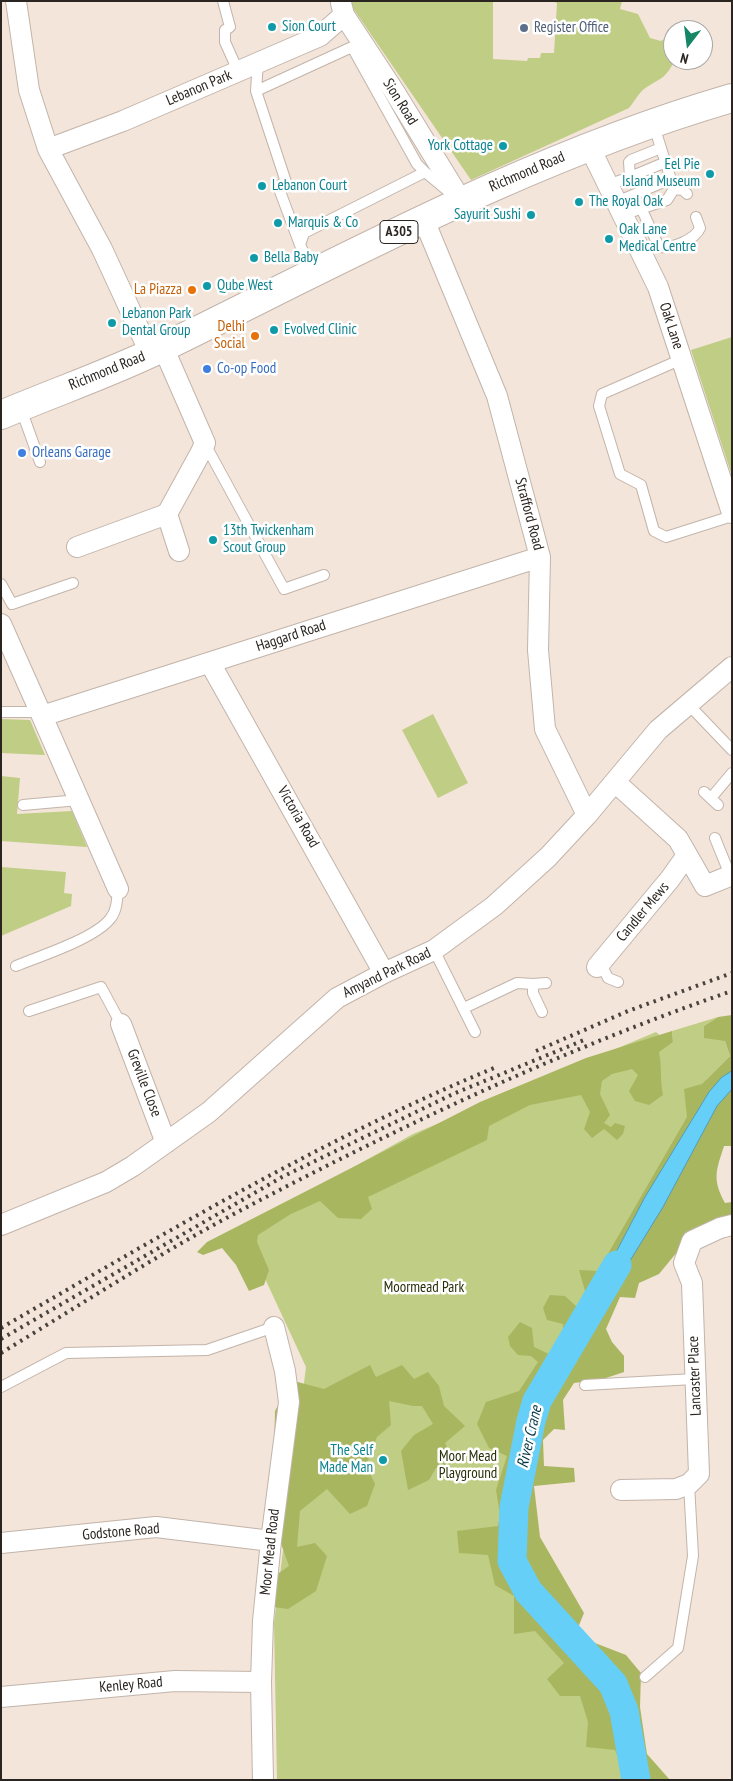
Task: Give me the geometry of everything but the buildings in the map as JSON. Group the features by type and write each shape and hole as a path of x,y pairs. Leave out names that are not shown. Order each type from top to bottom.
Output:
{"main road":[{"name":"A305","path":"663,128 732,98"},
{"name":"Richmond Road","path":"11,411 156,350 522,173 589,146 663,128"}],"street":[{"path":"16,1 29,90 48,149 205,443 167,514 77,547"},
{"name":"Lebanon Park","path":"48,149 123,121 320,36 342,8"},
{"name":"Sion Road","path":"342,8 462,202"},
{"name":"Oak Lane","path":"589,146 658,287 732,515"},
{"name":"Strafford Road","path":"424,220 497,396 540,557 538,650 545,729 587,815"},
{"path":"167,514 180,551"},
{"name":"Haggard Road","path":"42,714 210,663 279,639 540,557"},
{"path":"1,624 118,890"},
{"name":"Victoria Road","path":"210,663 384,973"},
{"name":"Amyand Park Road","path":"1,1225 106,1182 134,1166 210,1112 337,998 384,973 434,950 494,906 548,857 587,815 658,730 732,667"},
{"path":"615,782 678,840 706,886 731,875"},
{"name":"Candler Mews","path":"599,964 670,880 687,855"},
{"name":"Greville Close","path":"121,1024 166,1142"},
{"name":"Lancaster Place","path":"690,1484 699,1474 694,1379 692,1283 684,1263 692,1241 720,1228 732,1226"},
{"name":"Moor Mead Road","path":"263,1780 261,1682 263,1621 270,1541 289,1402 285,1371 274,1326"},
{"path":"621,1490 676,1489 690,1484"},
{"name":"Godstone Road","path":"1,1543 156,1527 270,1541"},
{"name":"Kenley Road","path":"1,1696 175,1681 261,1682"}],"lane":[{"path":"223,1 230,27 225,30 225,42 238,71"},
{"path":"342,8 352,47 417,164 462,202"},
{"path":"256,91 352,47"},
{"path":"258,62 256,91 286,182 278,186 300,245 314,272"},
{"path":"615,201 642,210 668,200 673,184 666,162 663,128"},
{"path":"630,177 629,162 663,128"},
{"path":"615,201 630,177 666,162"},
{"path":"300,245 304,233 425,172"},
{"path":"615,201 673,184 687,194"},
{"path":"642,210 659,247 664,248 693,237 698,233 700,228 696,217"},
{"path":"682,359 602,394 599,406 620,474 641,485 654,531 666,537 732,515"},
{"path":"11,411 40,462"},
{"path":"205,443 284,589 324,575"},
{"path":"1,584 12,604 73,583"},
{"path":"688,704 732,750"},
{"path":"1,712 42,714"},
{"path":"711,798 732,773"},
{"path":"23,805 79,800"},
{"path":"715,838 731,875"},
{"path":"16,966 97,931 111,919 117,905 118,890"},
{"path":"434,950 475,1032"},
{"path":"599,964 608,978 618,982"},
{"path":"464,1008 517,983 546,983"},
{"path":"532,984 533,993 542,1012"},
{"path":"29,1011 106,985 121,1024"},
{"path":"1,1388 66,1353 208,1350 274,1326"},
{"path":"585,1385 694,1379"},
{"path":"645,1677 678,1648 693,1556 690,1484"}],"green space":[{"path":"348,1 493,1 493,59 527,61 528,58 540,58 541,53 554,53 557,3 552,1 622,1 620,9 638,14 650,38 663,40 663,70 669,70 662,78 644,89 629,108 471,180"},
{"path":"732,337 732,476 691,350"},
{"path":"433,714 468,783 438,798 402,730"},
{"path":"1,719 30,720 45,755 1,753"},
{"path":"1,776 20,778 17,814 72,811 87,847 1,841"},
{"path":"1,867 66,872 64,893 72,894 71,906 1,936"},
{"path":"732,1015 732,1146 724,1146 719,1162 717,1181 725,1203 732,1202 732,1218 687,1240 659,1274 639,1283 635,1298 620,1297 606,1329 612,1342 624,1356 624,1372 603,1379 574,1383 563,1400 565,1430 554,1429 543,1440 544,1466 574,1468 575,1482 534,1486 540,1537 584,1613 577,1630 595,1643 626,1655 641,1673 640,1707 647,1754 670,1780 623,1780 623,1768 615,1750 586,1747 588,1722 580,1696 560,1696 547,1679 564,1663 535,1631 514,1634 514,1596 495,1585 488,1555 459,1553 457,1531 498,1526 500,1515 496,1490 507,1456 489,1448 477,1424 486,1402 519,1391 538,1362 531,1356 518,1355 510,1346 508,1337 520,1322 532,1328 534,1347 549,1354 563,1334 563,1324 547,1320 543,1308 550,1295 565,1296 577,1307 585,1291 579,1270 598,1271 687,1117 684,1089 702,1084 730,1056 725,1041 704,1038 704,1026 718,1017"},
{"name":"Moormead Park","path":"718,1017 704,1026 725,1041 730,1056 706,1080 713,1088 546,1358 504,1487 564,1650 619,1751 625,1780 277,1780 274,1623 306,1367 242,1229 413,1134 656,1032 670,1044 673,1042 672,1031"},
{"path":"672,1031 673,1042 659,1052 663,1095 649,1105 635,1101 629,1091 638,1075 632,1069 612,1074 602,1081 600,1094 610,1115 604,1123 611,1127 615,1123 625,1126 623,1134 617,1140 604,1129 592,1138 584,1129 590,1112 581,1095 530,1105 489,1126 487,1140 368,1197 372,1209 361,1219 338,1218 320,1201 291,1214 258,1235 257,1242 269,1270 264,1285 249,1291 236,1265 222,1248 203,1255 197,1252 207,1242 480,1102 586,1058"},
{"path":"370,1365 376,1377 402,1365 414,1379 428,1372 439,1386 444,1406 465,1426 445,1443 450,1453 445,1466 436,1468 429,1480 408,1490 401,1451 414,1435 433,1424 422,1406 389,1401 391,1425 377,1437 366,1465 375,1484 367,1506 350,1514 327,1489 300,1511 297,1547 315,1543 327,1556 316,1591 288,1609 273,1607 276,1575 289,1566 279,1538 273,1487 275,1411 288,1387 294,1381 324,1389"}],"water":[{"path":"732,1071 732,1089 717,1106 663,1207 604,1303 593,1296 645,1197 709,1092 721,1078"}],"waterway":[{"name":"River Crane","path":"617,1265 537,1401 531,1421 514,1507 512,1561 528,1591 613,1684 624,1711 636,1780"}],"railway":[{"path":"536,1051 628,1011 732,973"},
{"path":"1,1353 201,1232 352,1153 539,1066 667,1014 732,991"},
{"path":"1,1339 282,1177 453,1094 584,1040"},
{"path":"1,1328 182,1224 305,1157 430,1096 494,1068"}],"place":[{"name":"Sion Court","path":"272,27"},
{"name":"Register Office","path":"524,28"},
{"name":"York Cottage","path":"503,146"},
{"name":"Eel Pie Island Museum","path":"710,174"},
{"name":"Lebanon Court","path":"262,186"},
{"name":"The Royal Oak","path":"579,202"},
{"name":"Sayurit Sushi","path":"531,215"},
{"name":"Marquis & Co","path":"278,223"},
{"name":"Oak Lane Medical Centre","path":"609,239"},
{"name":"Bella Baby","path":"254,258"},
{"name":"Qube West","path":"207,286"},
{"name":"La Piazza","path":"192,290"},
{"name":"Lebanon Park Dental Group","path":"112,323"},
{"name":"Evolved Clinic","path":"274,330"},
{"name":"Delhi Social","path":"255,336"},
{"name":"Co-op Food","path":"207,369"},
{"name":"Orleans Garage","path":"22,453"},
{"name":"13th Twickenham Scout Group","path":"213,540"},
{"name":"The Self Made Man","path":"383,1460"}],"park label":[{"name":"Moor Mead Playground","path":"468,1466"}]}
